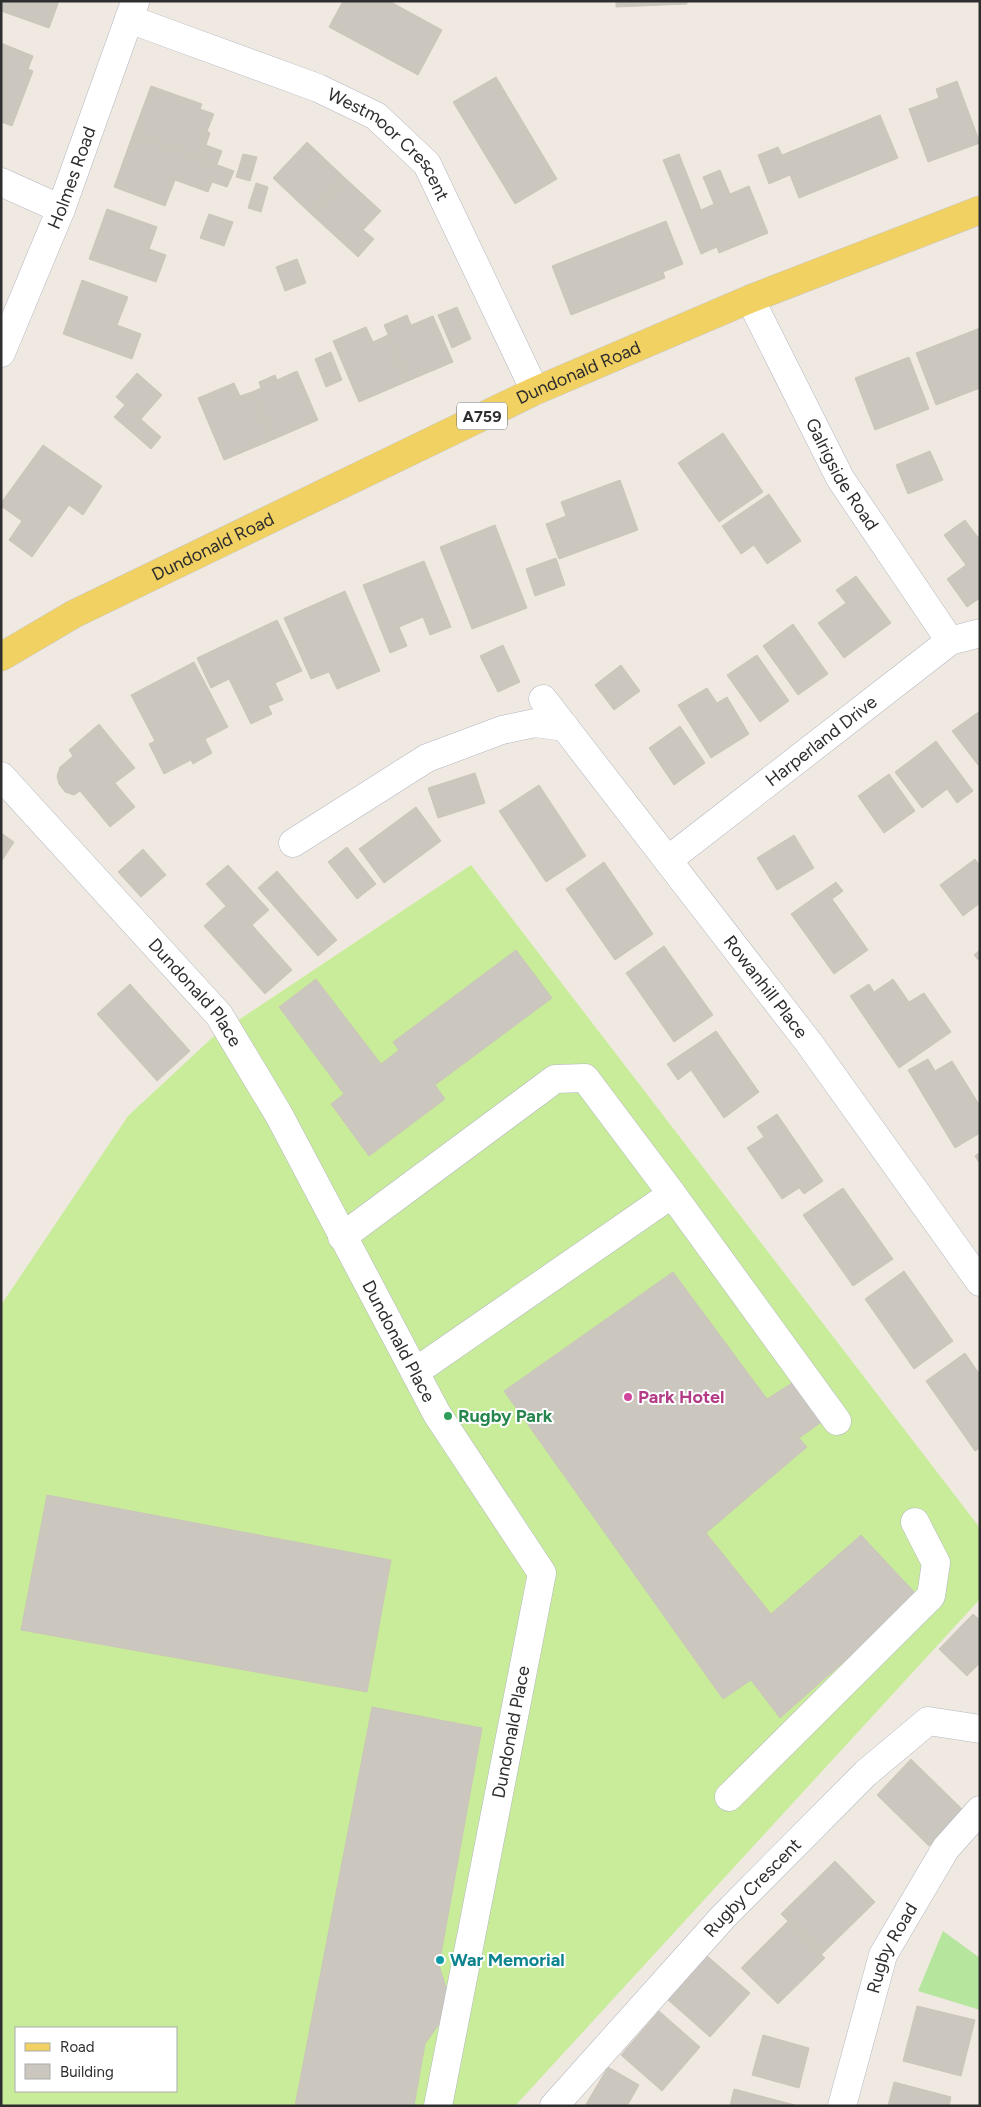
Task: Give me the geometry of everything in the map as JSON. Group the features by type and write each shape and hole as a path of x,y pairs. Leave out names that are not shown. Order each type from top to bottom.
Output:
{"main road":[{"name":"Dundonald Road","path":"1,658 74,614 535,391 750,298 980,210"}],"street":[{"name":"Holmes Road","path":"1,353 61,209 132,10"},
{"name":"Westmoor Crescent","path":"132,10 318,88 376,116 427,164 535,391"},
{"path":"1,182 61,209"},
{"name":"Galrigside Road","path":"750,298 840,478 950,640"},
{"name":"Harperland Drive","path":"668,860 950,640 980,633"},
{"name":"Rowanhill Place","path":"543,698 809,1043 977,1273"},
{"path":"293,843 427,758 502,730 535,723 565,726"},
{"name":"Dundonald Place","path":"1,776 219,1015 279,1115 437,1414 542,1573 438,2106"},
{"path":"342,1237 555,1079 585,1078 837,1421"},
{"path":"415,1372 672,1194"},
{"path":"729,1797 931,1596 936,1563 915,1522"},
{"name":"Rugby Crescent","path":"554,2106 723,1917 866,1773 928,1722 980,1728"},
{"name":"Rugby Road","path":"842,2106 883,1955 946,1848 980,1810"}],"green space":[{"name":"Rugby Park","path":"471,865 980,1528 980,1599 515,2106 1,2106 1,1305 128,1116 213,1037"},
{"path":"943,1931 980,1958 980,2010 918,1991"}],"building":[{"path":"1,1 59,1 49,28 1,11"},
{"path":"343,1 389,1 442,30 418,75 329,27"},
{"path":"616,1 687,1 687,4 616,7"},
{"path":"1,43 33,56 28,69 33,71 12,126 1,122"},
{"path":"496,77 557,179 515,204 453,102"},
{"path":"957,81 980,143 928,162 909,109 939,98 936,89"},
{"path":"151,86 202,104 200,109 214,114 207,131 210,133 206,145 222,151 217,164 133,134"},
{"path":"880,115 898,158 799,198 790,175 769,184 758,155 778,147 782,155"},
{"path":"133,134 234,171 227,187 212,182 208,192 175,180 165,206 114,187"},
{"path":"307,142 345,178 311,214 273,178"},
{"path":"243,154 257,157 250,181 236,177"},
{"path":"679,154 701,210 714,204 703,177 720,170 730,194 749,186 768,233 719,253 717,247 701,254 663,160"},
{"path":"345,178 381,211 363,230 374,239 358,257 311,214"},
{"path":"256,183 268,187 261,212 248,208"},
{"path":"107,209 157,227 149,249 166,255 156,282 89,259"},
{"path":"209,214 233,222 224,246 200,238"},
{"path":"666,221 683,264 663,272 665,278 571,315 552,266"},
{"path":"297,259 306,283 285,291 276,267"},
{"path":"82,280 128,297 117,325 141,334 132,359 63,334"},
{"path":"457,307 471,339 452,348 438,315"},
{"path":"407,315 411,325 433,316 453,362 408,381 384,325"},
{"path":"366,327 373,342 388,335 408,381 359,402 333,341"},
{"path":"980,328 980,388 936,405 916,353"},
{"path":"331,352 342,380 326,387 315,359"},
{"path":"909,357 929,409 875,430 855,378"},
{"path":"297,371 318,420 272,440 252,392 261,388 259,382 275,375 277,380"},
{"path":"137,373 162,395 141,419 116,397"},
{"path":"234,383 240,396 252,392 272,440 224,460 198,398"},
{"path":"125,405 161,437 151,449 114,417"},
{"path":"723,433 763,492 719,522 678,463"},
{"path":"43,445 102,486 83,515 69,505 32,557 9,540 22,521 1,506 1,503"},
{"path":"930,451 943,480 908,494 896,465"},
{"path":"620,480 638,530 559,559 546,524 566,516 561,502"},
{"path":"769,494 801,541 767,564 754,545 741,554 722,526"},
{"path":"965,520 980,540 980,598 967,607 947,579 966,565 944,535"},
{"path":"495,525 527,608 472,629 440,547"},
{"path":"556,558 565,585 535,596 526,569"},
{"path":"424,561 451,627 430,635 423,617 399,627 407,646 390,653 363,585"},
{"path":"856,576 891,623 844,658 818,623 846,603 836,590"},
{"path":"345,591 380,671 337,689 329,672 311,679 284,618"},
{"path":"277,620 302,671 275,683 283,700 268,706 272,714 251,724 229,679 211,688 197,658"},
{"path":"793,624 828,674 798,695 763,646"},
{"path":"503,645 520,682 498,692 480,656"},
{"path":"757,655 789,701 760,722 727,675"},
{"path":"194,662 228,727 205,739 212,753 193,764 191,760 164,774 149,744 155,741 131,695"},
{"path":"621,665 640,691 614,710 595,685"},
{"path":"707,688 717,703 727,697 749,734 711,758 678,705"},
{"path":"980,711 980,764 978,765 952,731"},
{"path":"99,724 135,768 115,783 135,807 110,827 80,791 74,795 65,792 59,784 57,776 60,767 73,756 69,750"},
{"path":"680,726 705,763 674,785 649,748"},
{"path":"936,741 973,791 957,803 947,789 922,808 895,772"},
{"path":"475,773 485,803 438,818 428,788"},
{"path":"889,774 915,811 884,833 858,796"},
{"path":"539,785 586,856 546,882 499,811"},
{"path":"416,807 441,841 384,883 359,849"},
{"path":"1,833 14,842 1,862"},
{"path":"794,835 814,868 777,890 757,858"},
{"path":"347,847 376,884 357,899 328,862"},
{"path":"143,849 166,875 141,897 118,872"},
{"path":"975,859 980,866 980,905 963,916 940,885"},
{"path":"604,862 653,934 615,960 566,889"},
{"path":"228,865 269,910 252,925 292,970 265,994 204,926 226,906 206,884"},
{"path":"277,871 337,940 318,956 258,888"},
{"path":"836,882 843,891 832,899 868,950 834,974 791,914"},
{"path":"664,946 713,1015 674,1042 626,973"},
{"path":"516,950 552,998 435,1085 445,1099 369,1156 331,1104 344,1094 279,1007 316,979 381,1064 399,1050 393,1042"},
{"path":"980,950 980,962 974,955"},
{"path":"893,979 909,1002 924,993 951,1032 899,1068 850,996 869,984 874,992"},
{"path":"130,984 190,1051 157,1081 97,1014"},
{"path":"716,1031 759,1092 724,1118 691,1070 678,1080 667,1064"},
{"path":"928,1059 935,1071 952,1061 980,1106 980,1133 955,1148 908,1070"},
{"path":"777,1114 823,1181 804,1194 799,1188 782,1199 747,1148 764,1137 757,1127"},
{"path":"980,1152 980,1164 975,1156"},
{"path":"843,1188 893,1259 853,1286 803,1215"},
{"path":"904,1271 953,1341 914,1369 865,1299"},
{"path":"673,1272 767,1399 797,1380 823,1421 799,1438 807,1447 706,1533 771,1614 861,1535 918,1596 780,1718 751,1680 723,1699 504,1391"},
{"path":"965,1353 980,1375 980,1448 975,1451 926,1381"},
{"path":"47,1495 391,1560 367,1692 21,1630"},
{"path":"973,1614 980,1620 980,1663 967,1676 939,1649"},
{"path":"372,1707 482,1728 439,1965 448,1994 444,2017 425,2044 414,2106 295,2106"},
{"path":"911,1759 964,1811 929,1846 877,1795"},
{"path":"835,1861 875,1902 821,1955 781,1914"},
{"path":"788,1921 825,1958 778,2004 741,1968"},
{"path":"706,1955 750,1993 710,2037 667,1999"},
{"path":"917,2006 975,2020 961,2076 903,2061"},
{"path":"659,2011 700,2047 662,2091 621,2055"},
{"path":"763,2035 809,2048 799,2088 752,2075"},
{"path":"608,2067 639,2085 627,2106 585,2106"},
{"path":"894,2082 951,2097 949,2106 888,2106"},
{"path":"734,2089 795,2105 795,2106 730,2106"}],"place":[{"name":"Park Hotel","path":"628,1397"},
{"name":"Rugby Park","path":"448,1416"},
{"name":"War Memorial","path":"440,1960"}]}
